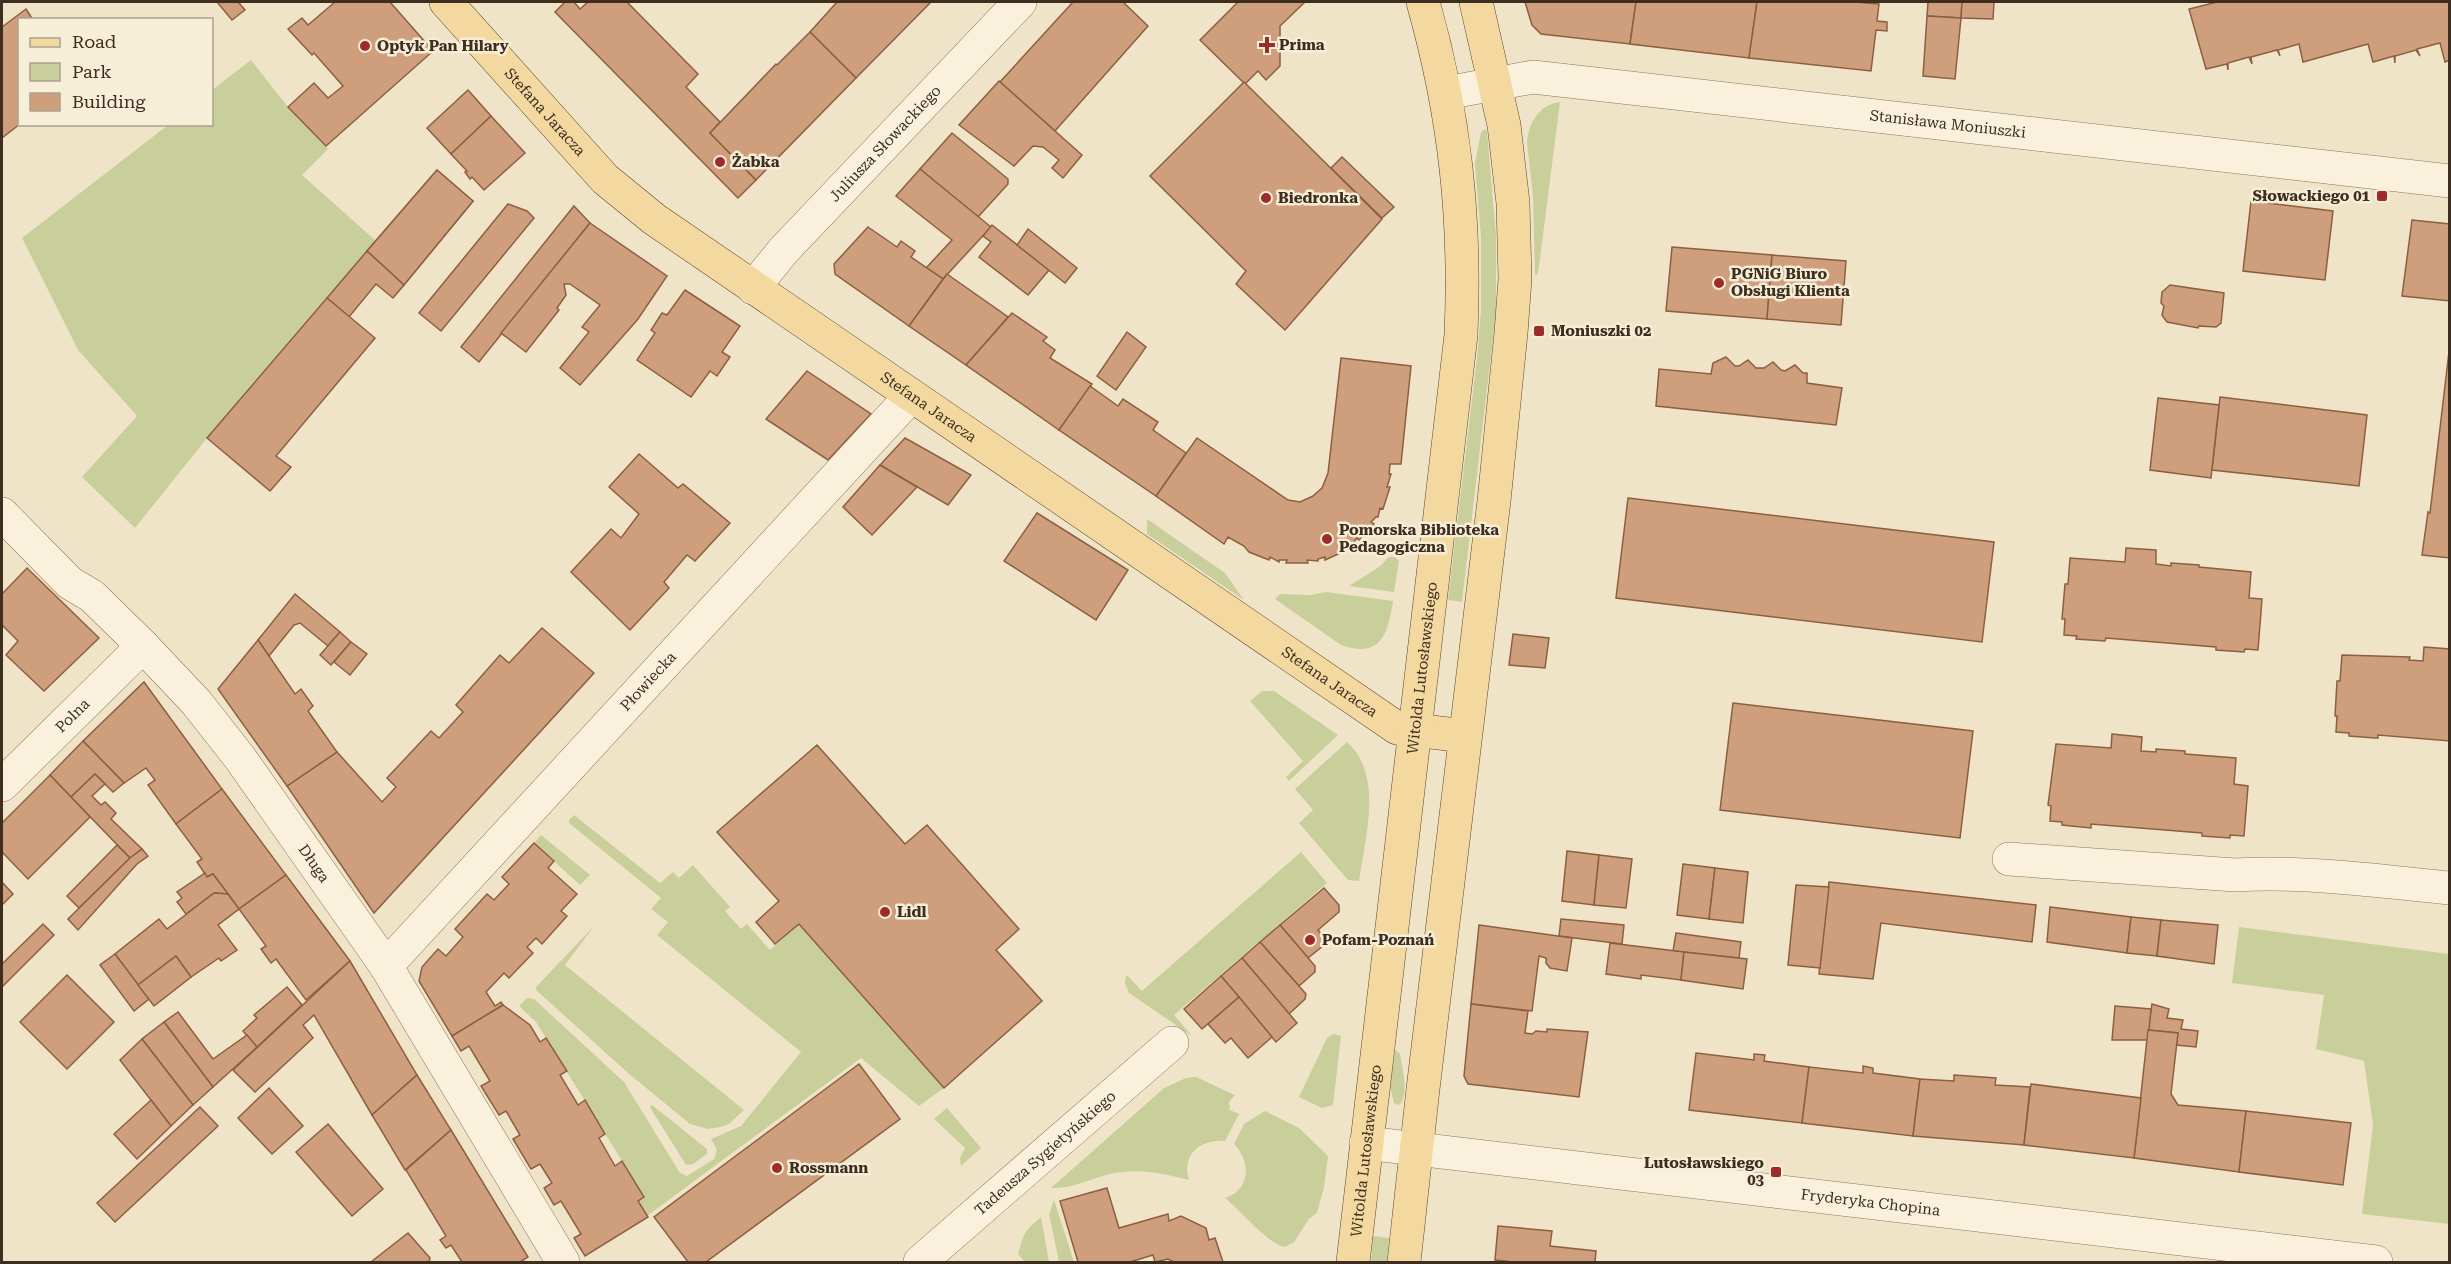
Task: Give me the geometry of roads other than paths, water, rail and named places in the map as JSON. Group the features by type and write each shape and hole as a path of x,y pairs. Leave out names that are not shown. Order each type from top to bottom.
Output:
{"main road":[{"name":"Stefana Jaracza","path":"446,2 605,179 654,219 1397,728 1465,736"},
{"name":"Witolda Lutosławskiego","path":"1353,1263 1461,335 1463,286 1458,167 1446,93 1423,2"},
{"path":"1404,1263 1512,333 1515,279 1513,203 1504,125 1476,2"}],"street":[{"name":"Juliusza Słowackiego","path":"753,288 777,258 1020,2"},
{"name":"Stanisława Moniuszki","path":"1446,93 1533,77 2450,181"},
{"name":"Płowiecka","path":"386,966 911,396"},
{"name":"Długa","path":"2,514 70,583 92,596 143,646 219,729 386,966 563,1263"},
{"name":"Polna","path":"2,785 143,646"},
{"path":"2009,859 2235,875 2302,874 2450,888"},
{"name":"Tadeusza Sygietyńskiego","path":"920,1263 1172,1043"},
{"name":"Fryderyka Chopina","path":"1366,1143 2376,1263"}],"place":[{"name":"Prima","path":"1267,45"},
{"name":"Optyk Pan Hilary","path":"365,46"},
{"name":"Żabka","path":"720,162"},
{"name":"Słowackiego 01","path":"2382,196"},
{"name":"Biedronka","path":"1266,198"},
{"name":"PGNiG Biuro Obsługi Klienta","path":"1719,283"},
{"name":"Moniuszki 02","path":"1539,331"},
{"name":"Pomorska Biblioteka Pedagogiczna","path":"1327,539"},
{"name":"Lidl","path":"885,912"},
{"name":"Pofam-Poznań","path":"1310,940"},
{"name":"Rossmann","path":"777,1168"},
{"name":"Lutosławskiego 03","path":"1776,1172"}]}
